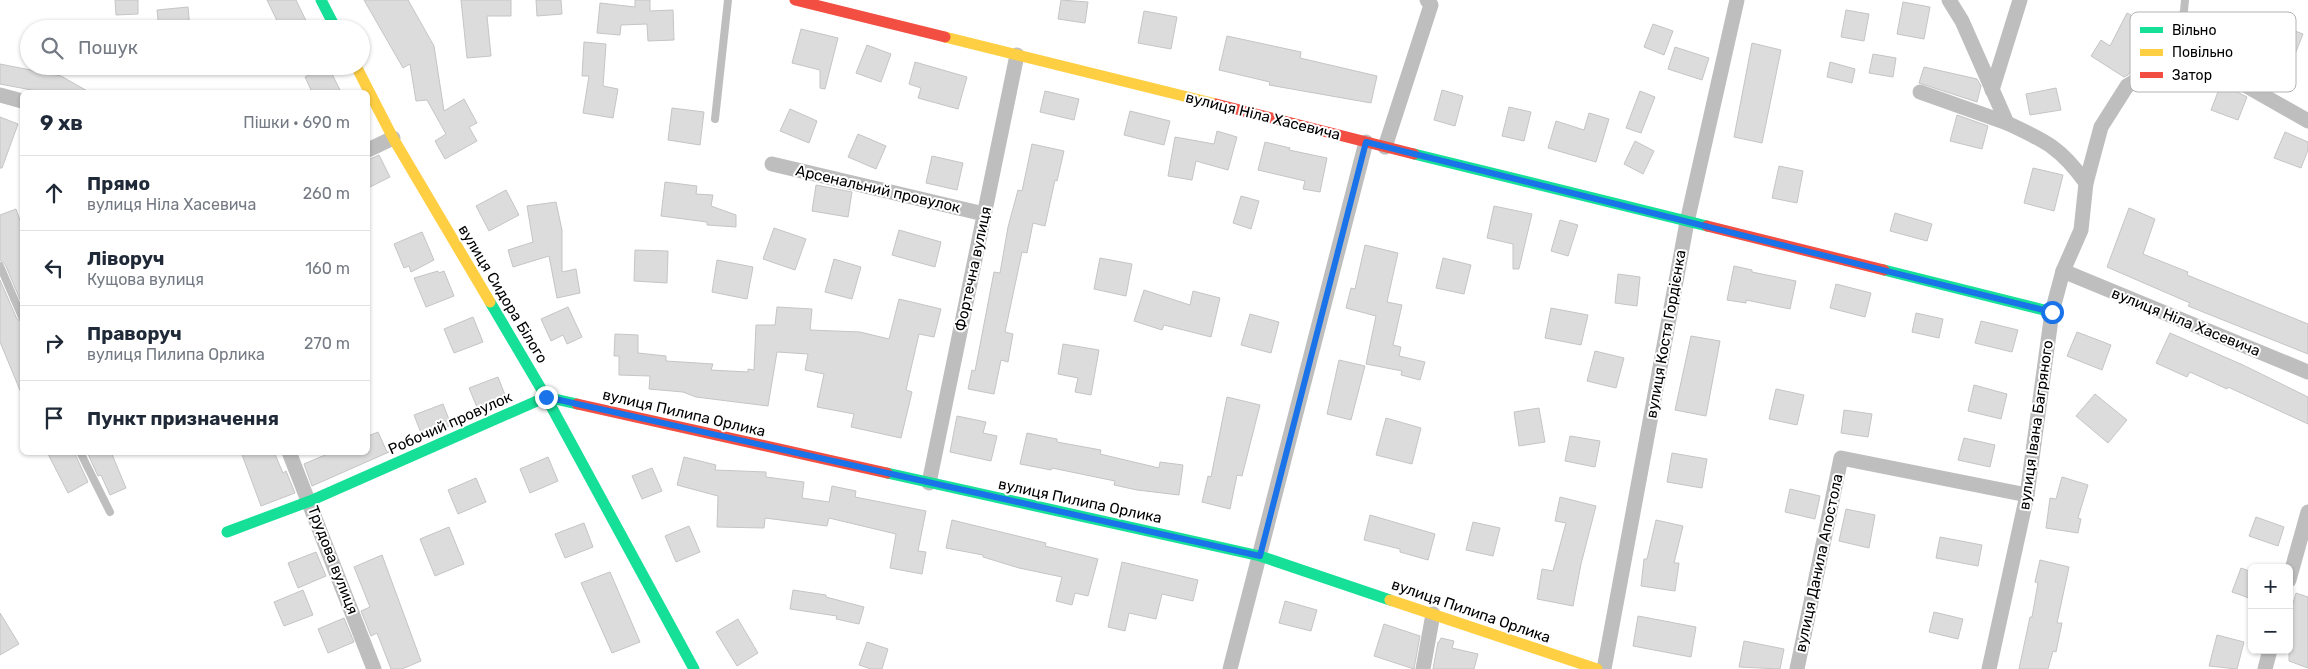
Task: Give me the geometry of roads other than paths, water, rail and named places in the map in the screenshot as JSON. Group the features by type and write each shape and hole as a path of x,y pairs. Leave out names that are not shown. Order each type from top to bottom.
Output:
{"street":[{"path":"322,0 332,20"},
{"name":"вулиця Ніла Хасевича","path":"795,0 2052,312"},
{"path":"1385,147 1431,5 1427,0"},
{"name":"вулиця Костя Гордієнка","path":"1604,669 1687,222 1737,0"},
{"path":"1949,0 1962,21 2007,122"},
{"path":"1992,90 2020,0"},
{"name":"Фортечна вулиця","path":"929,483 1017,55"},
{"name":"вулиця Сидора Білого","path":"361,75 368,90"},
{"name":"вулиця Івана Багряного","path":"1989,669 2028,495 2052,312 2063,271 2080,230 2086,183 2101,127 2130,84"},
{"path":"1920,92 2007,122 2046,141 2070,161 2086,183"},
{"path":"2257,92 2308,121"},
{"name":"вулиця Сидора Білого","path":"370,93 393,138 546,397 694,669"},
{"path":"0,96 20,101"},
{"path":"370,149 393,138"},
{"path":"1230,669 1366,142"},
{"name":"Арсенальний провулок","path":"772,164 984,214"},
{"name":"вулиця Ніла Хасевича","path":"2063,271 2308,372"},
{"name":"вулиця Пилипа Орлика","path":"546,397 1260,556 1597,669"},
{"name":"Робочий провулок","path":"227,532 310,501 546,397"},
{"name":"Трудова вулиця","path":"290,455 310,501 374,669"},
{"name":"вулиця Данила Апостола","path":"1797,669 1841,458 2028,495"},
{"path":"2293,566 2308,512"},
{"path":"1423,669 1433,614"},
{"path":"2265,669 2269,654"}],"lane":[{"path":"715,119 728,0"},
{"path":"0,266 20,312"},
{"path":"82,455 110,512"}]}
